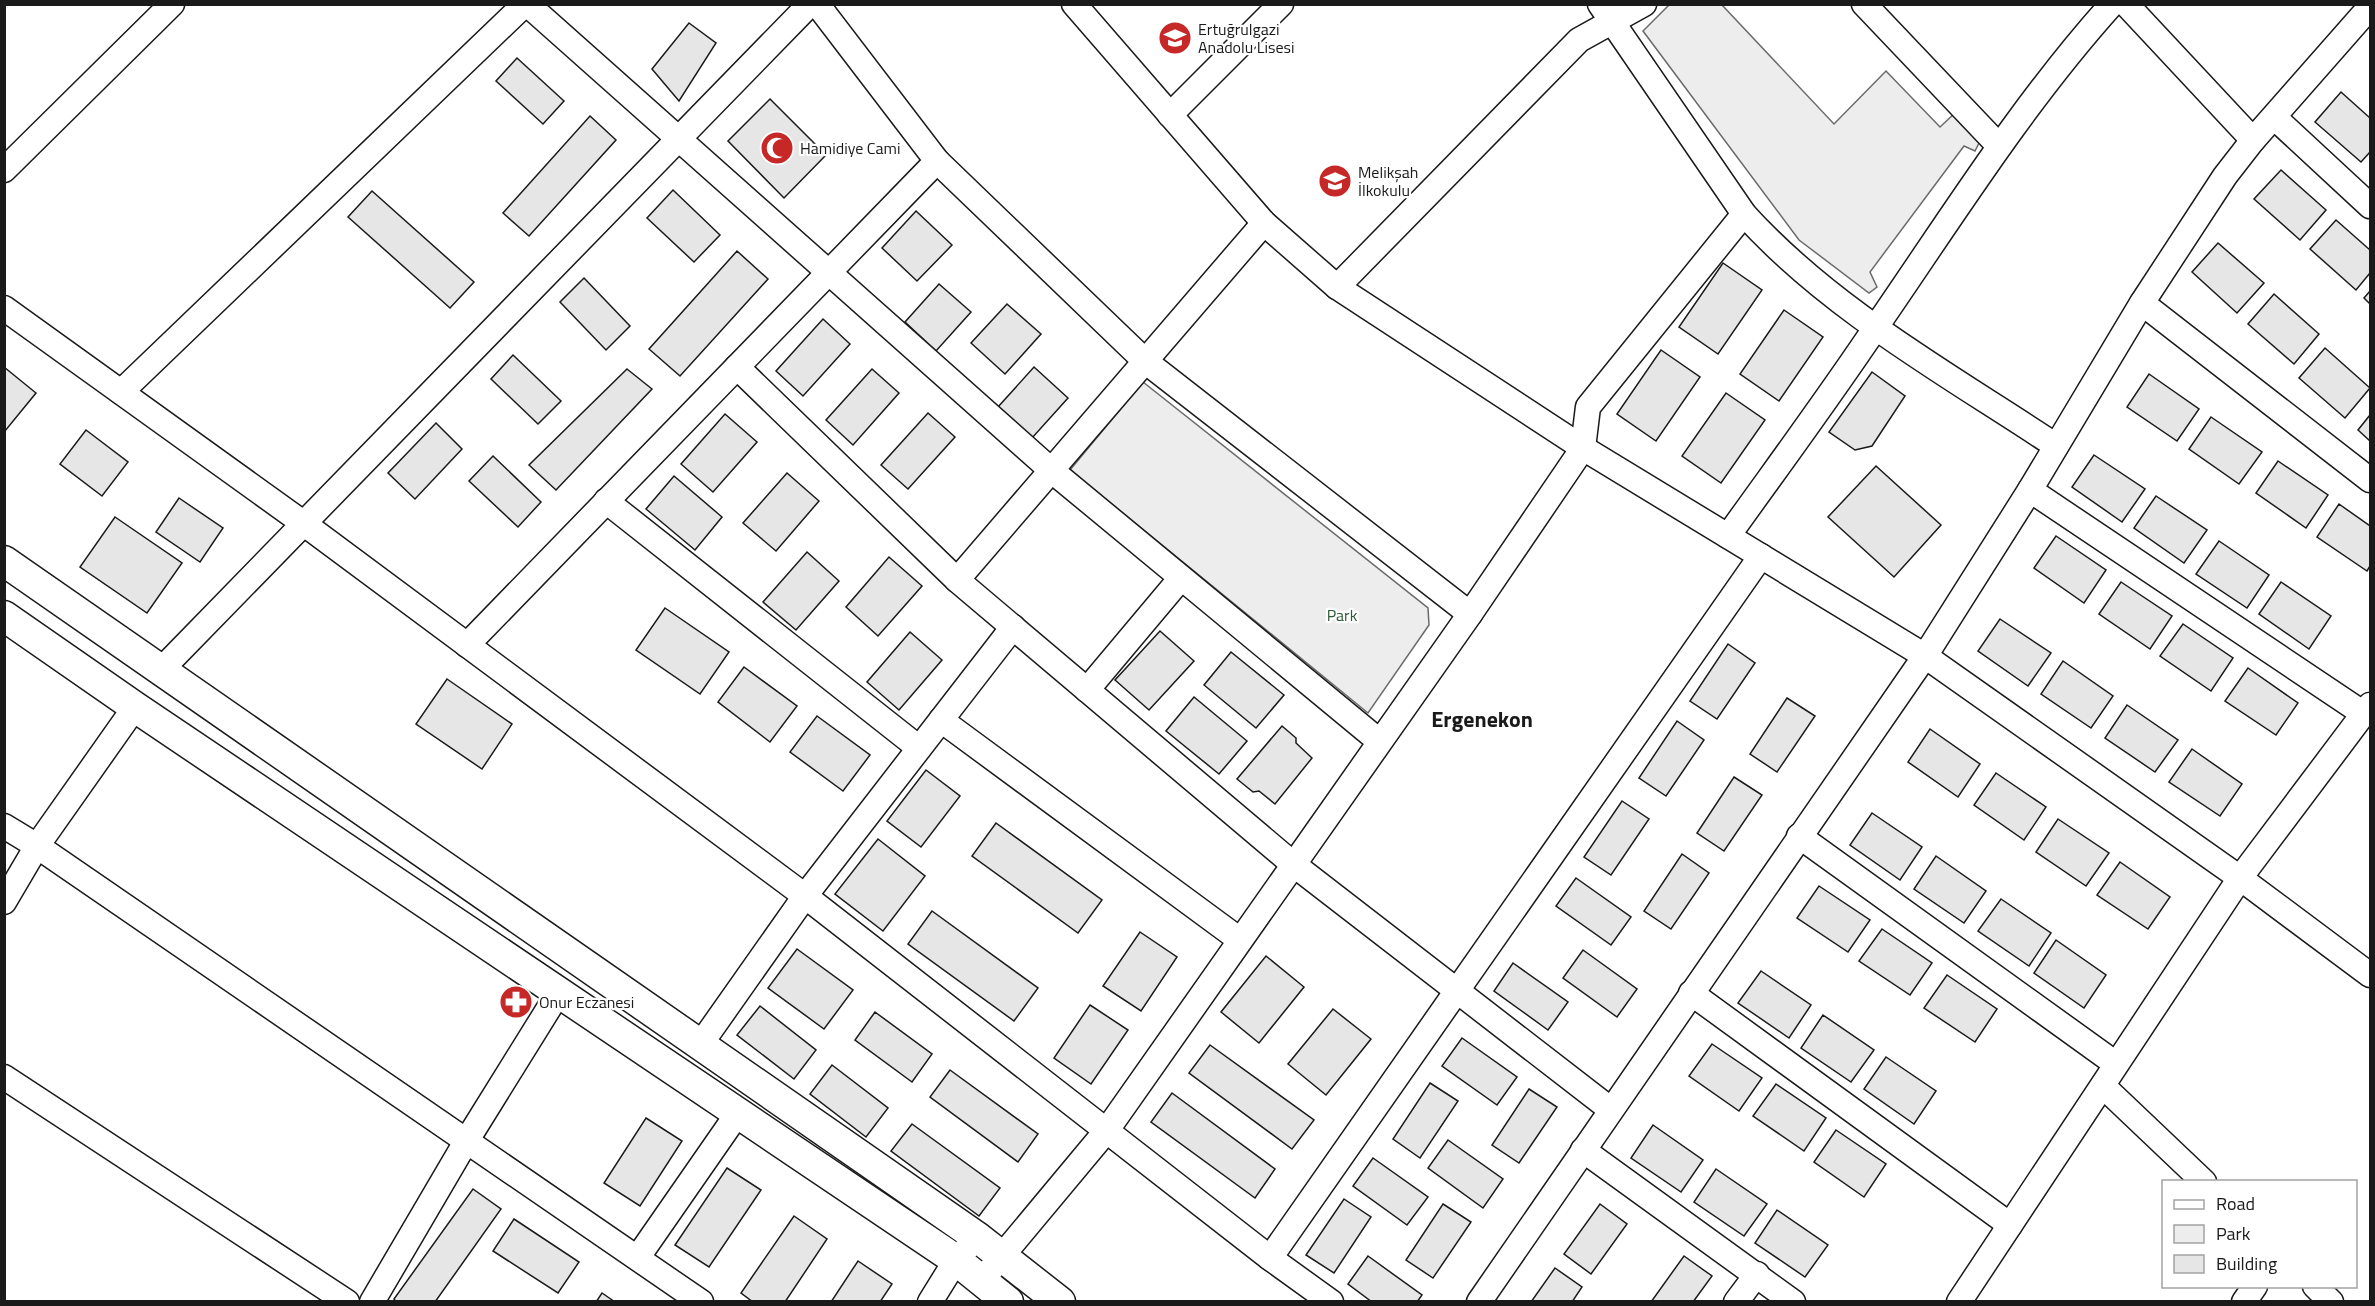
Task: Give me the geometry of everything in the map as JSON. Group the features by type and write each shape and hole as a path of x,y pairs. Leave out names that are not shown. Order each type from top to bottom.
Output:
{"main road":[{"path":"4,561 977,1237 1060,1302"},
{"path":"4,616 135,707 956,1260 1008,1302"}],"street":[{"path":"4,170 172,4"},
{"path":"121,392 526,4 1051,470 1379,741"},
{"path":"161,670 810,4"},
{"path":"817,4 937,161 1145,361 1470,614"},
{"path":"1074,4 1264,223 1337,287 1583,448 1925,656 2368,969"},
{"path":"1170,115 1281,4"},
{"path":"1337,287 1606,13 1644,4"},
{"path":"1864,4 1999,146"},
{"path":"1728,536 1876,327 1999,146 2078,42 2112,4"},
{"path":"2126,4 2253,141"},
{"path":"1479,1302 1610,1109 1925,656 2030,490 2142,303 2225,176 2370,7"},
{"path":"1606,13 1744,214 1796,266 1876,327 2056,446"},
{"path":"2274,117 2370,206"},
{"path":"467,645 937,161"},
{"path":"982,1280 1107,1130 1470,614 1583,448 1588,407 1744,214"},
{"path":"957,580 1264,223"},
{"path":"2142,303 2370,480"},
{"path":"4,308 303,523 805,896 1270,1258 1331,1302"},
{"path":"737,367 957,580 1293,864 1610,1109"},
{"path":"1959,1302 2240,878 2367,710 2030,490"},
{"path":"606,501 919,748"},
{"path":"1270,1258 1761,556"},
{"path":"1087,690 1181,578"},
{"path":"700,1045 805,896 1013,627"},
{"path":"4,902 37,846 135,707"},
{"path":"941,720 1239,940"},
{"path":"4,826 37,846 701,1302"},
{"path":"1800,836 2116,1064"},
{"path":"372,1302 467,1140 559,992"},
{"path":"1691,993 2010,1225"},
{"path":"4,1077 347,1302"},
{"path":"2103,1086 2202,1180"},
{"path":"638,1257 738,1113"},
{"path":"1583,1150 1793,1302"},
{"path":"930,1302 956,1260 977,1237"},
{"path":"1736,1302 1757,1274"},
{"path":"2244,1302 2254,1288"},
{"path":"2316,1288 2331,1302"}],"green space":[{"path":"1669,5 1722,5 1834,124 1886,71 1940,127 1956,112 1981,139 1975,151 1964,146 1870,272 1877,287 1869,293 1799,240 1643,31"},
{"name":"Park","path":"1143,382 1428,608 1429,625 1368,713 1070,470"}],"building":[{"path":"689,23 716,43 679,101 652,69"},
{"path":"517,58 564,101 543,124 496,81"},
{"path":"2341,92 2370,118 2370,152 2361,162 2315,122"},
{"name":"Hamidiye Cami","path":"770,99 826,155 784,198 728,141"},
{"path":"590,116 616,140 529,236 503,213"},
{"path":"2281,170 2326,210 2300,240 2254,199"},
{"path":"673,190 720,235 694,262 647,218"},
{"path":"372,191 474,282 450,308 348,217"},
{"path":"916,211 952,245 917,281 882,248"},
{"path":"2336,220 2370,250 2370,273 2356,290 2310,249"},
{"path":"2218,243 2264,283 2237,313 2192,272"},
{"path":"737,251 768,279 680,376 649,349"},
{"path":"1723,263 1762,290 1718,354 1679,327"},
{"path":"584,278 630,326 606,350 560,302"},
{"path":"939,284 971,312 936,351 905,322"},
{"path":"2370,291 2370,304 2364,298"},
{"path":"2274,294 2319,334 2294,364 2248,324"},
{"path":"1007,304 1041,334 1005,374 971,343"},
{"path":"1784,310 1823,337 1779,401 1740,374"},
{"path":"823,319 850,344 803,396 776,371"},
{"path":"2325,348 2370,388 2345,418 2299,378"},
{"path":"1661,350 1700,377 1656,441 1617,414"},
{"path":"513,355 561,401 538,424 491,379"},
{"path":"4,367 36,393 5,431 4,430"},
{"path":"1034,367 1068,398 1032,438 998,407"},
{"path":"627,369 652,389 556,490 529,465"},
{"path":"872,369 899,393 853,445 826,420"},
{"path":"1872,372 1905,396 1872,446 1855,450 1829,432"},
{"path":"2149,374 2199,409 2177,441 2127,407"},
{"path":"1726,393 1765,420 1721,483 1682,456"},
{"path":"928,413 955,437 908,489 881,465"},
{"path":"725,414 757,442 713,492 681,464"},
{"path":"2370,415 2370,441 2358,430"},
{"path":"2211,417 2262,452 2239,484 2189,449"},
{"path":"436,423 462,449 415,499 388,473"},
{"path":"86,430 128,462 102,496 60,464"},
{"path":"2094,455 2145,489 2122,522 2072,487"},
{"path":"493,456 541,502 518,527 469,481"},
{"path":"2278,461 2328,495 2306,528 2256,493"},
{"path":"1876,466 1941,525 1894,577 1828,517"},
{"path":"787,473 819,501 776,551 743,523"},
{"path":"674,476 722,517 695,550 646,509"},
{"path":"2156,496 2207,530 2184,563 2134,528"},
{"path":"179,498 223,528 200,562 156,532"},
{"path":"2339,504 2370,526 2370,566 2367,571 2317,537"},
{"path":"115,517 182,563 147,613 80,567"},
{"path":"2056,536 2106,570 2084,603 2034,568"},
{"path":"2219,541 2269,575 2247,608 2196,574"},
{"path":"807,552 839,581 796,630 763,602"},
{"path":"889,557 922,586 878,636 846,607"},
{"path":"2121,582 2172,616 2150,649 2099,614"},
{"path":"2281,582 2331,616 2309,649 2259,614"},
{"path":"665,608 729,652 700,694 636,650"},
{"path":"2000,619 2051,653 2028,686 1978,651"},
{"path":"2183,624 2233,658 2211,691 2160,656"},
{"path":"1160,631 1194,661 1149,710 1115,680"},
{"path":"910,632 942,660 899,710 867,682"},
{"path":"1728,644 1755,663 1717,719 1690,701"},
{"path":"1231,652 1284,695 1256,728 1204,685"},
{"path":"2063,661 2113,696 2091,728 2041,694"},
{"path":"744,667 797,706 770,742 718,702"},
{"path":"2248,668 2298,703 2276,735 2225,701"},
{"path":"447,679 512,724 482,769 416,724"},
{"path":"1194,697 1247,741 1219,774 1166,731"},
{"path":"1787,698 1815,716 1777,772 1750,754"},
{"path":"2127,705 2178,740 2155,772 2105,738"},
{"path":"817,716 870,755 843,791 790,752"},
{"path":"1677,721 1704,740 1666,796 1639,778"},
{"path":"1282,726 1296,738 1296,743 1312,758 1275,804 1259,791 1253,792 1237,779"},
{"path":"1930,729 1980,764 1958,797 1908,762"},
{"path":"2192,749 2242,784 2220,816 2169,782"},
{"path":"926,770 960,796 921,847 887,821"},
{"path":"1996,773 2046,807 2024,840 1974,805"},
{"path":"1734,777 1762,795 1724,851 1697,833"},
{"path":"1622,801 1649,819 1611,875 1584,857"},
{"path":"1872,813 1922,847 1900,880 1850,845"},
{"path":"2058,819 2109,853 2086,886 2036,852"},
{"path":"996,823 1102,900 1078,933 972,856"},
{"path":"878,839 925,876 883,931 835,894"},
{"path":"1682,854 1709,873 1671,929 1644,911"},
{"path":"1936,856 1986,891 1964,923 1914,889"},
{"path":"2120,862 2170,897 2148,929 2097,895"},
{"path":"1576,878 1631,917 1611,945 1556,906"},
{"path":"1819,886 1870,920 1848,952 1797,918"},
{"path":"2001,899 2051,933 2029,966 1978,931"},
{"path":"932,911 1038,988 1014,1021 908,944"},
{"path":"1882,929 1932,963 1910,995 1859,961"},
{"path":"1140,932 1177,957 1141,1011 1103,986"},
{"path":"2056,940 2106,975 2084,1008 2034,973"},
{"path":"797,949 853,990 824,1029 768,988"},
{"path":"1583,950 1637,989 1617,1017 1563,978"},
{"path":"1266,956 1304,987 1259,1043 1221,1012"},
{"path":"1513,963 1568,1002 1548,1030 1494,991"},
{"path":"1761,971 1811,1005 1789,1038 1738,1003"},
{"path":"1947,975 1997,1009 1975,1042 1924,1008"},
{"path":"1090,1005 1128,1030 1091,1084 1054,1058"},
{"path":"760,1006 816,1050 794,1079 737,1035"},
{"path":"1333,1009 1371,1039 1326,1095 1288,1064"},
{"path":"875,1012 932,1054 912,1082 855,1040"},
{"path":"1823,1015 1874,1050 1851,1082 1801,1048"},
{"path":"1462,1038 1517,1077 1497,1105 1442,1066"},
{"path":"1712,1044 1762,1078 1739,1111 1689,1076"},
{"path":"1210,1045 1314,1120 1292,1149 1189,1073"},
{"path":"1886,1057 1936,1091 1914,1124 1864,1089"},
{"path":"832,1065 888,1108 866,1137 810,1094"},
{"path":"950,1070 1038,1134 1018,1162 930,1097"},
{"path":"1430,1083 1458,1101 1420,1158 1393,1139"},
{"path":"1776,1084 1826,1118 1804,1151 1753,1116"},
{"path":"1529,1089 1557,1107 1519,1163 1492,1145"},
{"path":"1172,1093 1275,1169 1255,1198 1151,1122"},
{"path":"646,1118 682,1141 640,1206 604,1183"},
{"path":"912,1124 1000,1188 979,1216 891,1151"},
{"path":"1653,1125 1703,1160 1681,1192 1631,1158"},
{"path":"1836,1130 1886,1164 1864,1197 1814,1162"},
{"path":"1448,1140 1503,1179 1483,1208 1428,1168"},
{"path":"1373,1158 1428,1197 1407,1225 1353,1186"},
{"path":"727,1168 761,1190 709,1267 675,1245"},
{"path":"1716,1169 1767,1204 1744,1236 1694,1202"},
{"path":"473,1189 501,1209 435,1302 396,1302 394,1299"},
{"path":"1344,1199 1371,1217 1334,1273 1306,1255"},
{"path":"1443,1204 1471,1222 1433,1278 1406,1260"},
{"path":"1600,1204 1627,1224 1591,1274 1564,1254"},
{"path":"1777,1210 1828,1245 1805,1277 1755,1243"},
{"path":"794,1216 827,1239 785,1302 753,1302 741,1293"},
{"path":"514,1219 579,1262 558,1293 493,1251"},
{"path":"1368,1256 1422,1295 1417,1302 1372,1302 1348,1284"},
{"path":"1684,1256 1712,1276 1693,1302 1651,1302"},
{"path":"858,1261 892,1284 880,1302 831,1302"},
{"path":"1555,1268 1582,1287 1572,1302 1531,1302"},
{"path":"602,1293 615,1302 596,1302"}],"place":[{"name":"Ertuğrulgazi Anadolu Lisesi","path":"1175,38"},
{"name":"Hamidiye Cami","path":"777,148"},
{"name":"Melikşah İlkokulu","path":"1335,181"},
{"name":"Onur Eczanesi","path":"516,1002"}],"district":[{"name":"Ergenekon","path":"1482,719"}]}
